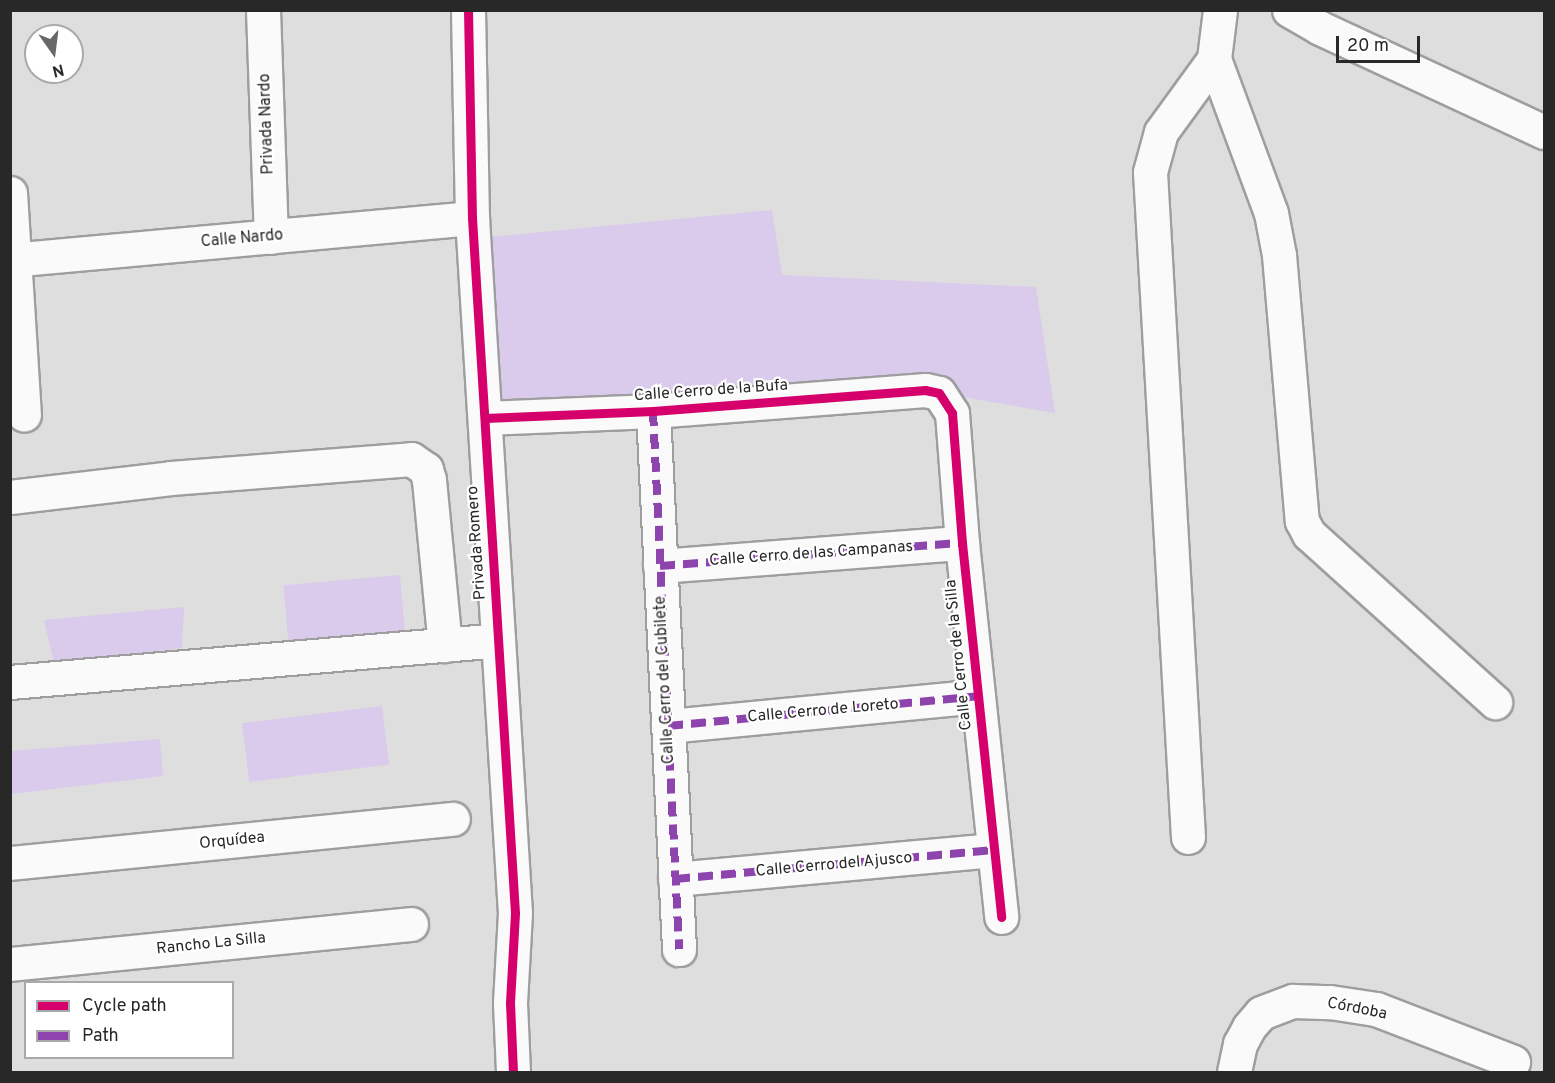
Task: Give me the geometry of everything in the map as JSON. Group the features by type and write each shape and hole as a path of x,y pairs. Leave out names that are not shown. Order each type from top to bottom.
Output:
{"street":[{"name":"Privada Nardo","path":"263,10 271,237"},
{"name":"Privada Romero","path":"468,10 472,218 514,913 510,1003 513,1072"},
{"path":"1220,10 1214,59 1271,213 1279,255 1302,521 1309,534 1495,702"},
{"path":"1289,10 1320,28 1545,132"},
{"path":"1188,837 1150,172 1161,132 1214,59"},
{"path":"10,193 24,415"},
{"name":"Calle Nardo","path":"13,260 472,218"},
{"name":"Calle Cerro de la Bufa","path":"484,418 653,411 925,390 939,393"},
{"name":"Calle Cerro de la Silla","path":"939,393 952,413 962,543 1001,917"},
{"name":"Calle Cerro del Cubilete","path":"653,411 679,949"},
{"path":"10,497 171,478 411,459 426,470 429,480 446,645"},
{"name":"Calle Cerro de las Campanas","path":"660,566 962,543"},
{"path":"10,682 498,640"},
{"name":"Calle Cerro de Loreto","path":"668,726 978,696"},
{"name":"Orquídea","path":"10,862 453,819"},
{"name":"Calle Cerro del Ajusco","path":"675,879 994,850"},
{"name":"Rancho La Silla","path":"10,964 411,924"},
{"name":"Córdoba","path":"1234,1072 1240,1044 1249,1027 1261,1013 1293,1001 1329,1002 1376,1009 1513,1062"}],"shaded area":[{"path":"772,210 782,275 1036,287 1055,413 939,393 485,418 489,237"},
{"path":"400,575 406,648 290,658 283,585"},
{"path":"184,607 182,648 54,663 44,620"},
{"path":"382,706 389,765 249,782 242,723"},
{"path":"160,739 163,776 11,794 11,751"}],"marked path":[{"path":"653,411 679,949"},
{"path":"660,566 962,543"},
{"path":"668,726 978,696"},
{"path":"675,879 994,850"}],"cycle path":[{"path":"468,10 472,218 515,913 510,1003 513,1072"},
{"path":"485,418 653,411 925,390 939,393 952,413 962,543 1001,917"}]}
